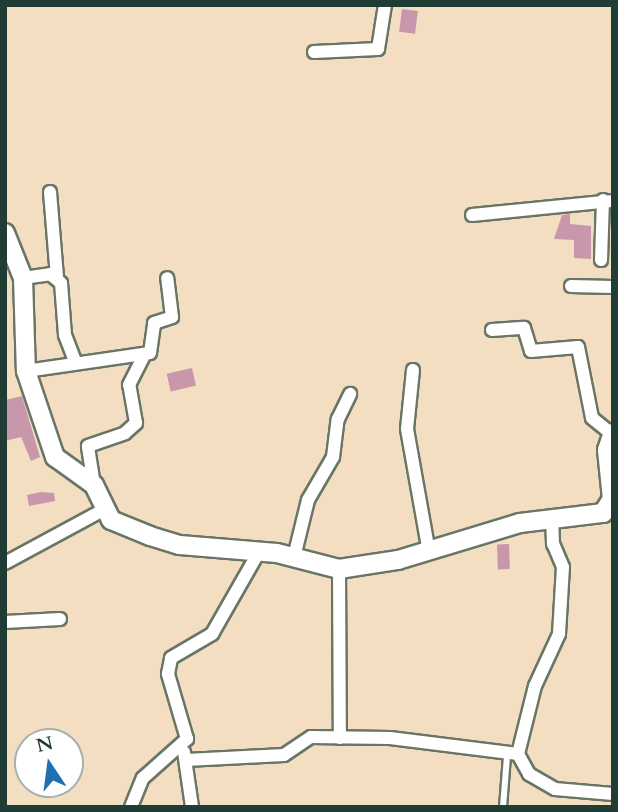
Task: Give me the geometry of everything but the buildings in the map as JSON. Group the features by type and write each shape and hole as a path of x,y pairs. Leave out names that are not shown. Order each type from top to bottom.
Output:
{"street":[{"path":"314,52 378,49 385,5"},
{"path":"50,192 57,277 75,361"},
{"path":"472,215 608,200 601,260"},
{"path":"5,233 23,278 26,371 55,457 94,485"},
{"path":"23,278 57,277"},
{"path":"167,278 172,317 154,323 153,349 144,356 129,385 136,423 125,433 88,446 94,485 103,510 125,526 180,545 260,550 339,569 429,552 552,518 608,514 612,499 607,450 612,433 592,418 578,347 531,351 524,328 492,330"},
{"path":"571,286 613,287"},
{"path":"26,371 75,361 144,356"},
{"path":"413,370 407,429 429,552"},
{"path":"294,557 309,500 333,457 338,419 350,394"},
{"path":"5,563 103,510"},
{"path":"513,755 535,686 559,634 564,567 552,518"},
{"path":"192,807 185,754 186,731 168,665 177,652 212,634 260,550"},
{"path":"339,569 340,738"},
{"path":"5,622 60,619"},
{"path":"131,807 143,778 185,754 284,755 303,738 418,741 513,755 530,774 555,789 613,794"}],"lane":[{"path":"503,807 513,755"}]}
